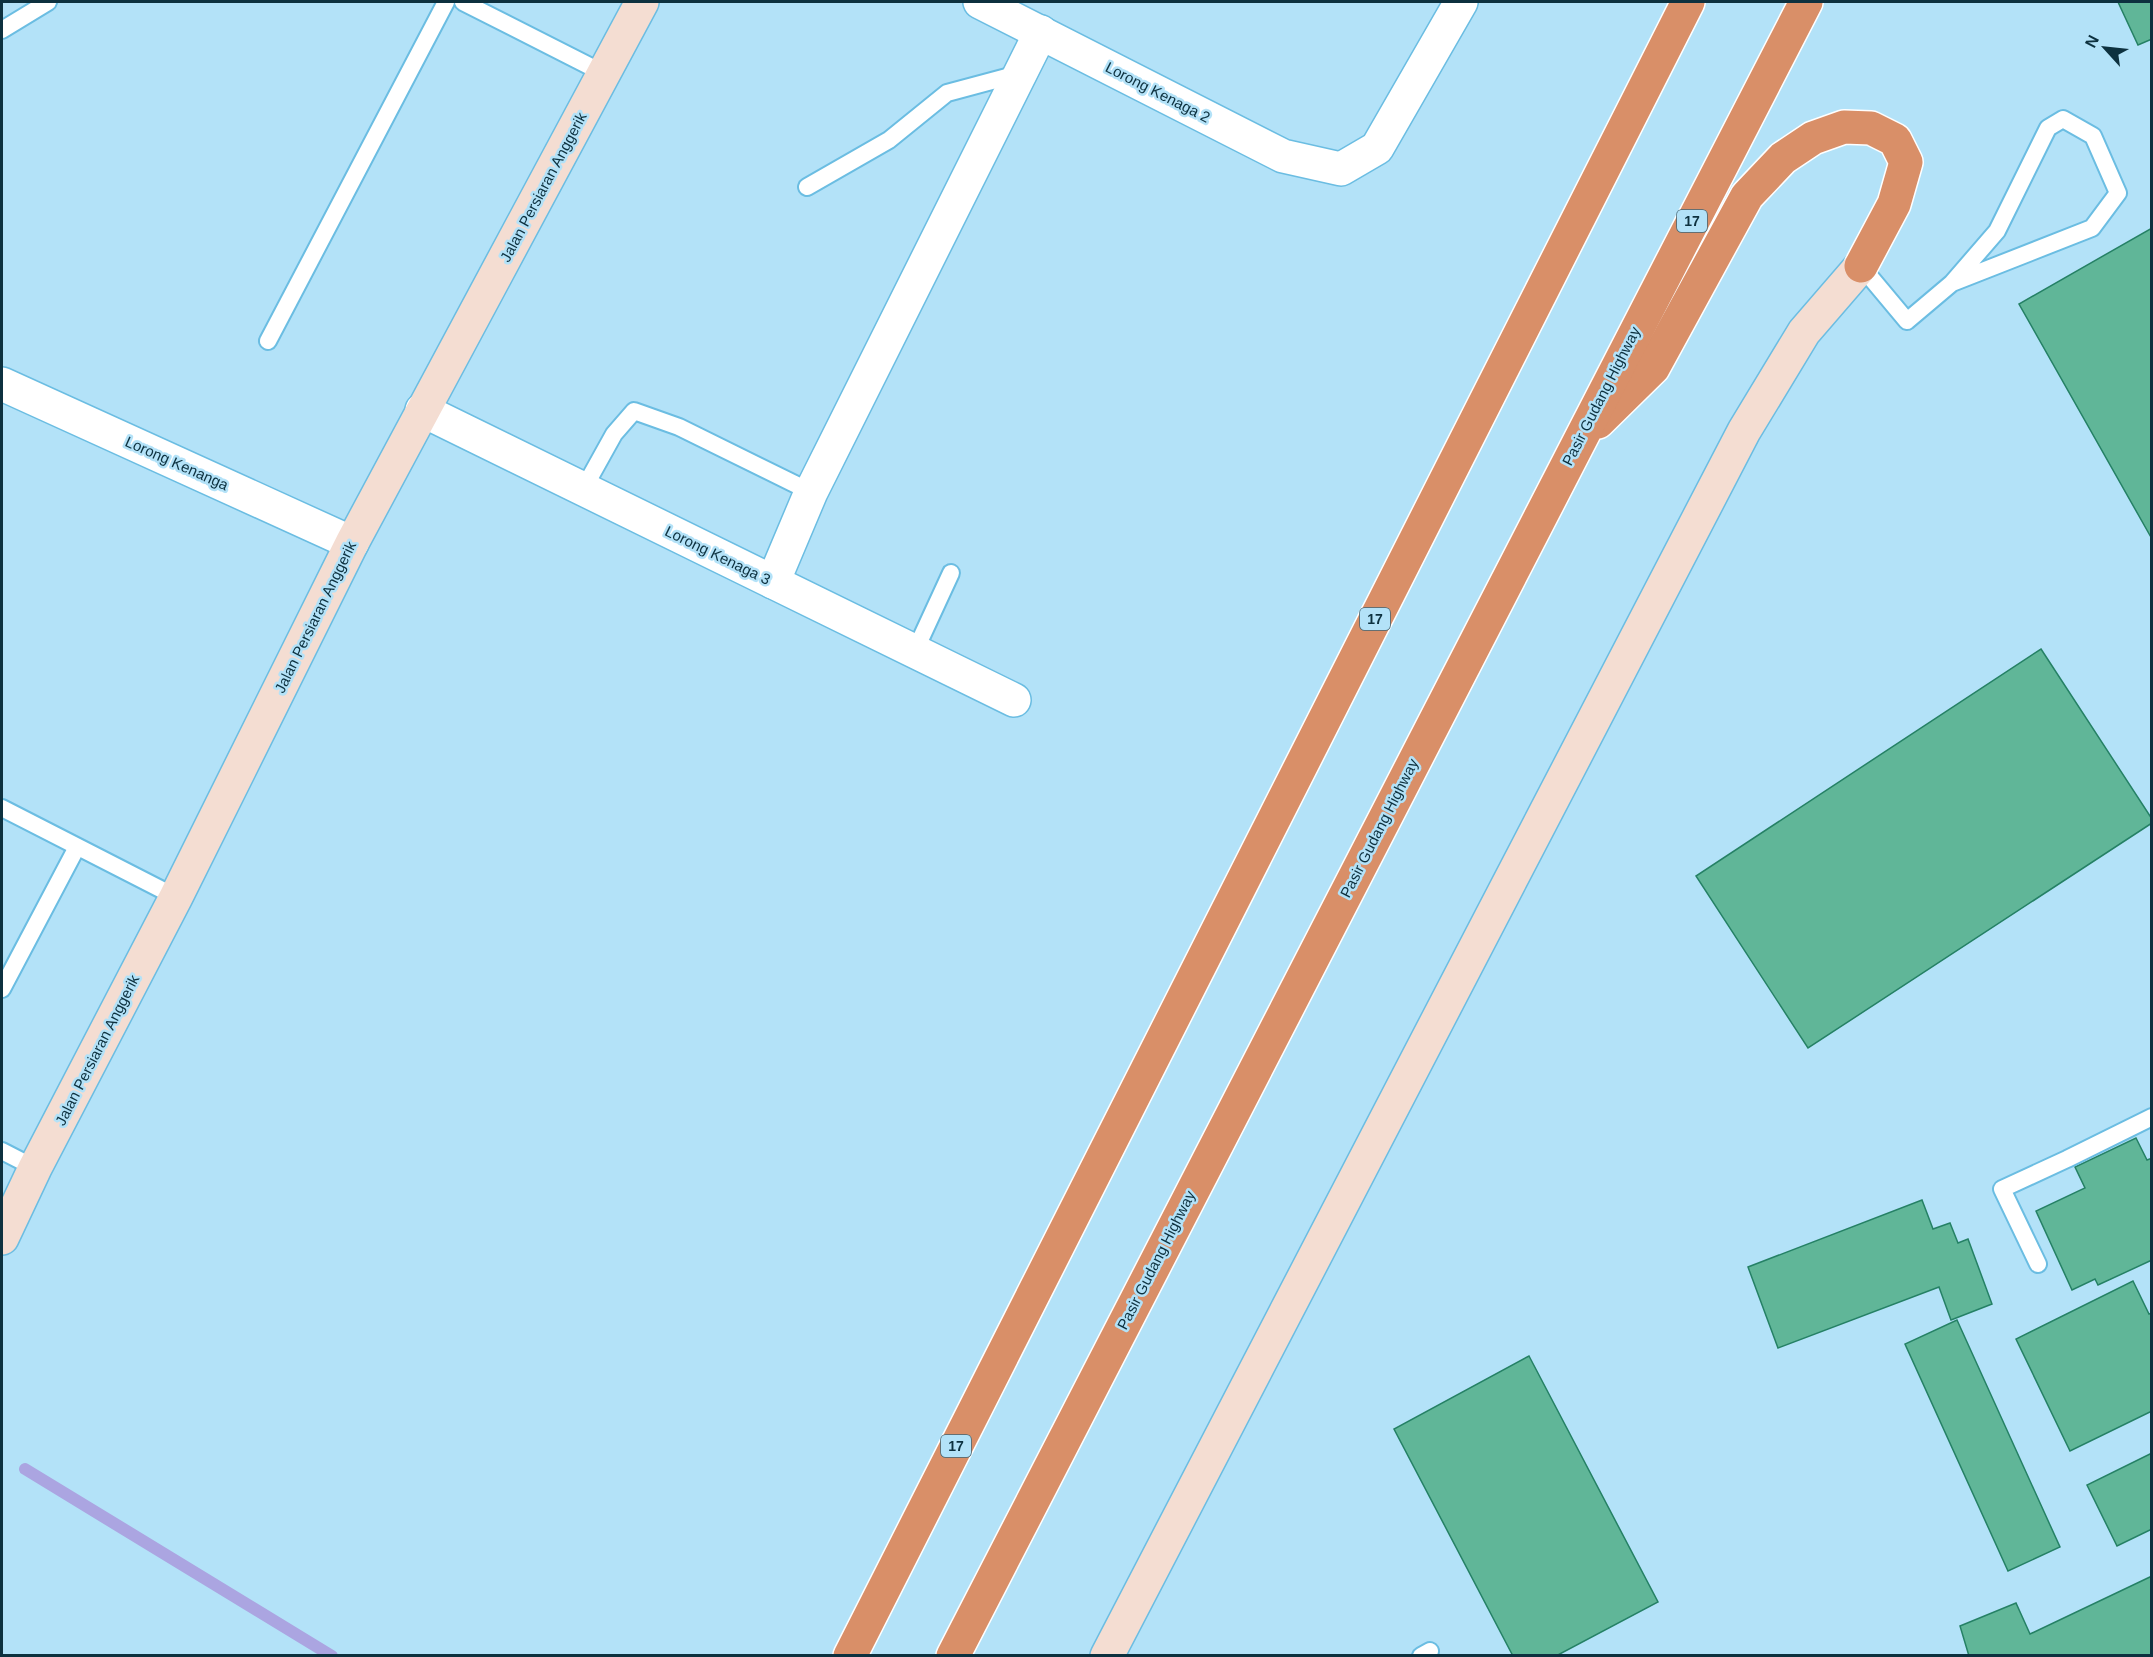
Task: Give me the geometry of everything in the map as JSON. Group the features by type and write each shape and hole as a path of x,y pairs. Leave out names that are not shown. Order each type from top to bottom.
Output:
{"highway":[{"name":"17","path":"850,1656 1688,2"},
{"name":"Pasir Gudang Highway","path":"953,1656 1806,2"},
{"path":"1578,441 1653,368 1747,196 1783,158 1813,138 1844,127 1871,128 1895,140 1906,162 1894,204 1861,266"}],"street":[{"name":"Jalan Persiaran Anggerik","path":"2,1238 35,1168 176,897 352,543 642,2"},
{"name":"Lorong Kenaga 2","path":"980,2 1283,156 1341,169 1377,148 1461,2"},
{"path":"773,582 811,492 1041,32"},
{"path":"1107,1656 1744,430 1804,332 1861,266"},
{"name":"Lorong Kenanga","path":"2,384 352,543"},
{"name":"Lorong Kenaga 3","path":"422,410 1014,700"}],"lane":[{"path":"2,30 48,2"},
{"path":"268,341 446,2"},
{"path":"463,2 605,74"},
{"path":"807,187 889,140 947,93 1019,74"},
{"path":"1861,266 1907,321 1952,284 1997,231 2048,128 2063,120 2093,136 2118,193 2092,228 1952,284"},
{"path":"584,488 614,434 634,411 679,427 811,492"},
{"path":"915,651 951,573"},
{"path":"2,808 176,897"},
{"path":"2,989 77,847"},
{"path":"2038,1264 2002,1189 2151,1117"},
{"path":"2,1151 35,1168"}],"building":[{"path":"2118,2 2152,2 2152,39 2138,45"},
{"path":"2152,228 2152,539 2019,304"},
{"path":"2041,649 2152,819 2152,823 1808,1048 1696,876"},
{"path":"2136,1138 2147,1160 2152,1158 2152,1260 2098,1285 2095,1279 2072,1290 2036,1211 2085,1188 2075,1167"},
{"path":"1922,1200 1933,1229 1950,1223 1958,1243 1968,1239 1992,1304 1951,1320 1939,1287 1778,1348 1748,1267"},
{"path":"2133,1281 2149,1314 2152,1313 2152,1411 2070,1451 2016,1339"},
{"path":"1957,1320 2060,1547 2008,1571 1905,1344"},
{"path":"1529,1356 1658,1602 1556,1656 1513,1656 1394,1429"},
{"path":"2152,1453 2152,1529 2117,1546 2087,1485"},
{"path":"2152,1576 2152,1656 1969,1656 1960,1626 2016,1603 2030,1634"}],"waterway":[{"path":"25,1469 332,1656"}]}
